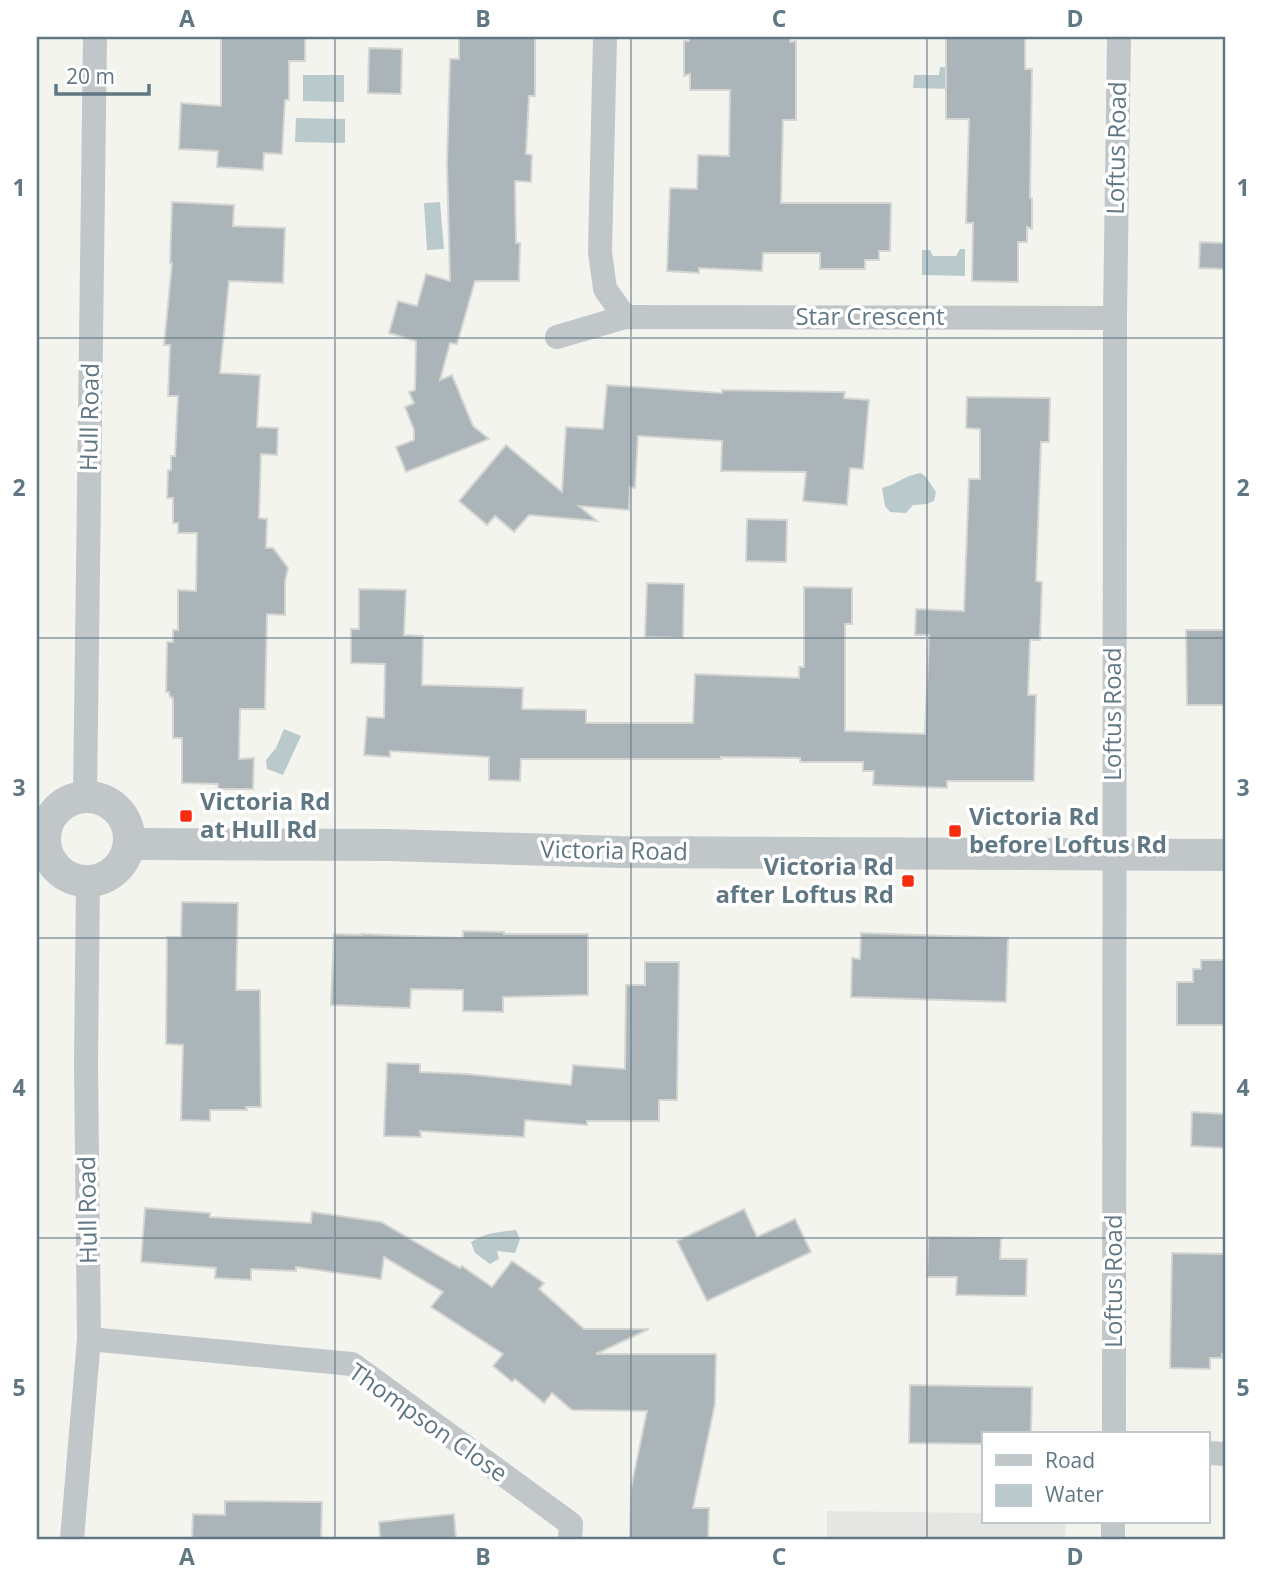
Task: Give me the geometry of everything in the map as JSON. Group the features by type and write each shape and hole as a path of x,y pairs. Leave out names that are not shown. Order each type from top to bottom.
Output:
{"street":[{"name":"Hull Road","path":"85,797 95,37"},
{"path":"605,37 600,251 605,289 625,317"},
{"name":"Loftus Road","path":"1114,1432 1113,854 1119,37"},
{"name":"Star Crescent","path":"557,337 625,317 1115,318"},
{"path":"85,797 108,803 118,810 128,832 129,844 120,866 100,879 88,881 63,874 54,865 41,840 46,827 61,806 85,797"},
{"name":"Victoria Road","path":"129,844 389,845 619,852 1225,855"},
{"name":"Hull Road","path":"72,1539 89,1339 86,1063 88,881"},
{"name":"Thompson Close","path":"89,1339 352,1364 570,1524 570,1539"}],"shaded area":[{"path":"827,1511 982,1513 982,1524 1066,1524 1065,1539 827,1539"}],"water":[{"path":"940,67 952,67 952,89 913,88 914,75 939,75"},
{"path":"303,75 344,75 344,102 303,101"},
{"path":"296,118 345,119 345,143 295,142"},
{"path":"440,202 444,249 427,250 424,203"},
{"path":"960,249 965,249 965,276 922,275 922,250 930,250 933,256 956,256"},
{"path":"921,473 936,492 934,501 913,505 906,513 890,512 885,506 882,488"},
{"path":"284,729 301,736 283,775 267,769 266,760 276,748"},
{"path":"516,1230 520,1239 515,1253 497,1251 499,1259 490,1264 475,1253 471,1242 493,1233"}],"building":[{"path":"221,37 305,37 305,61 289,61 289,100 285,100 282,154 264,153 263,170 217,167 218,151 179,149 181,103 221,106"},
{"path":"459,37 535,37 535,96 529,96 526,154 532,155 531,182 515,181 516,243 520,243 519,281 475,281 457,344 450,343 440,380 452,375 473,426 489,439 406,472 396,447 414,440 414,430 405,407 414,403 409,392 415,390 416,341 389,333 398,301 417,306 426,274 450,281 447,163 450,59 459,59"},
{"path":"689,37 790,37 790,42 796,41 796,120 783,120 781,203 891,203 890,251 879,251 879,260 865,260 865,269 820,269 820,253 763,253 762,271 699,268 699,273 667,271 670,188 697,189 698,155 729,156 730,90 690,90 690,74 684,76 684,41 689,41"},
{"path":"946,37 1025,37 1025,69 1032,69 1032,229 1027,227 1027,242 1018,242 1018,282 972,281 973,223 966,223 969,119 946,119"},
{"path":"369,48 402,49 401,94 368,93"},
{"path":"172,202 234,205 233,226 285,228 283,283 229,281 220,373 260,375 257,427 278,428 277,455 261,454 259,518 267,519 266,548 273,548 288,568 285,581 285,615 267,614 265,709 240,709 239,759 254,758 253,789 218,789 218,784 182,783 182,738 173,738 173,698 166,692 167,642 173,642 173,630 178,630 178,590 196,591 197,533 178,533 178,523 173,523 173,498 167,498 168,470 171,470 171,456 175,456 178,396 168,396 170,345 164,345 172,263"},
{"path":"1200,242 1225,243 1225,269 1199,268"},
{"path":"607,385 722,393 722,390 845,392 844,398 869,400 863,469 850,468 847,505 803,501 806,472 721,471 722,441 638,436 635,488 630,487 629,510 579,506 597,521 529,515 514,532 495,516 487,525 459,501 506,445 562,492 566,427 603,429"},
{"path":"967,397 1050,398 1049,442 1041,442 1036,581 1042,582 1040,640 1030,640 1028,695 1036,695 1034,781 947,781 947,788 873,785 874,771 863,771 863,762 800,762 800,758 721,757 521,759 520,781 489,780 489,757 390,751 390,757 364,755 367,717 384,718 385,664 351,663 351,629 359,629 359,589 406,590 404,635 423,636 422,685 523,688 522,709 586,710 586,723 693,723 695,674 799,678 799,667 804,667 804,587 852,588 852,624 845,624 845,731 925,734 929,635 915,635 916,609 964,611 969,479 980,479 980,429 966,428"},
{"path":"747,519 787,520 786,562 746,561"},
{"path":"647,583 684,584 683,638 645,637"},
{"path":"1186,630 1225,630 1225,705 1187,705"},
{"path":"182,902 238,903 236,990 260,990 261,1107 246,1107 247,1110 210,1110 210,1121 181,1120 183,1045 166,1044 167,937 181,937"},
{"path":"463,931 588,934 588,995 503,997 503,1012 463,1011 463,990 411,989 410,1008 331,1005 334,934 463,938"},
{"path":"861,933 1008,938 1006,1002 851,997 852,958 860,959"},
{"path":"1201,960 1225,960 1225,1025 1177,1025 1177,982 1193,982 1193,969 1201,969"},
{"path":"645,962 679,962 677,1100 659,1100 659,1121 587,1121 587,1125 525,1120 524,1137 420,1131 421,1137 384,1136 387,1063 420,1064 420,1072 571,1085 573,1065 625,1069 626,985 645,985"},
{"path":"1192,1112 1225,1114 1225,1148 1191,1146"},
{"path":"145,1208 210,1213 210,1217 311,1223 312,1212 381,1222 460,1268 462,1266 492,1287 512,1261 544,1283 539,1289 584,1329 649,1329 596,1354 716,1354 715,1404 693,1508 709,1508 708,1539 630,1539 631,1488 647,1411 572,1410 552,1393 544,1403 515,1379 512,1382 493,1366 503,1354 431,1307 443,1292 384,1257 381,1279 296,1267 296,1271 251,1269 251,1280 215,1278 216,1268 141,1262"},
{"path":"744,1209 757,1237 795,1219 811,1252 707,1301 677,1241"},
{"path":"928,1237 1001,1238 1000,1259 1027,1259 1026,1296 956,1295 957,1277 927,1277"},
{"path":"1172,1253 1225,1254 1225,1354 1222,1354 1222,1358 1210,1358 1210,1369 1170,1368"},
{"path":"910,1385 1032,1387 1031,1432 982,1432 982,1444 909,1443"},
{"path":"225,1501 322,1502 321,1539 192,1539 193,1514 225,1515"},
{"path":"454,1514 456,1539 380,1539 379,1522"}],"place":[{"name":"Victoria Rd at Hull Rd","path":"186,816"},
{"name":"Victoria Rd before Loftus Rd","path":"955,831"},
{"name":"Victoria Rd after Loftus Rd","path":"908,881"}]}
